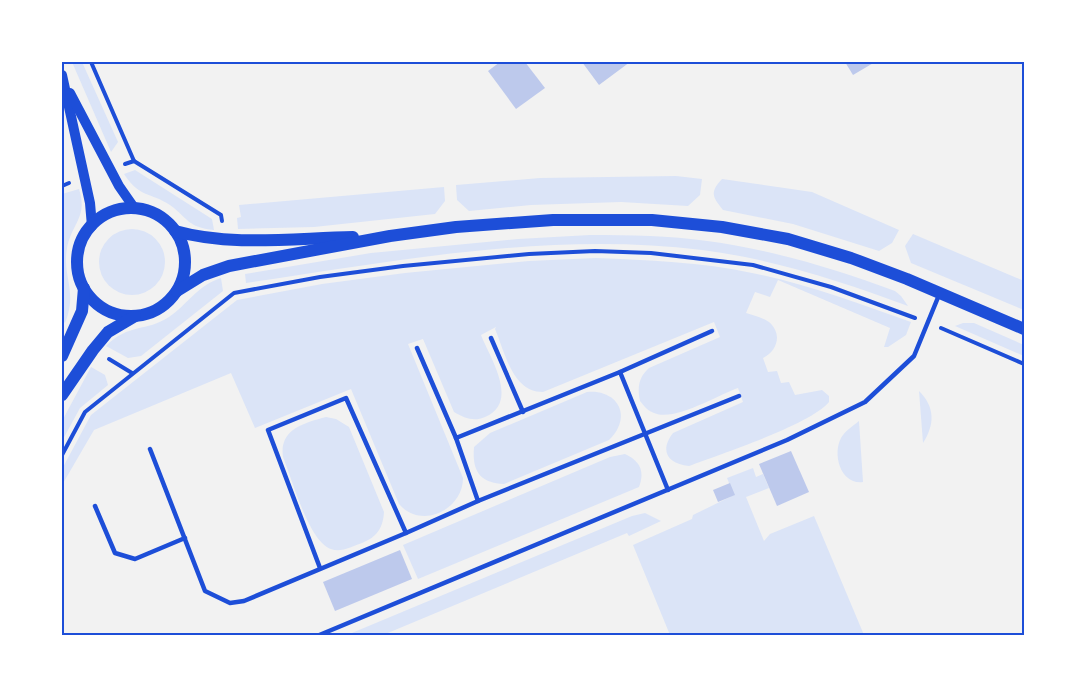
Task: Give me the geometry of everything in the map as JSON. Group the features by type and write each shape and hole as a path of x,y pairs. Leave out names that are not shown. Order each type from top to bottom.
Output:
{"main road":[{"path":"135,316 118,315 102,308 89,297 84,288 77,266 78,249 85,233 97,220 111,212 135,209 145,210 160,217 175,231 181,242 185,258 183,275 177,291"},
{"path":"62,395 108,332 135,316 151,312 166,304 177,291 203,275 229,266 390,236 456,227 553,220 661,220 722,227 788,239 851,258 940,292 1024,329"},
{"path":"175,231 192,236 225,240 390,236"},
{"path":"62,356 82,311 84,288"}],"street":[{"path":"62,77 111,170 135,209"},
{"path":"62,77 85,178 92,226"}],"lane":[{"path":"317,636 787,440 865,402 914,356 940,292"},
{"path":"456,438 620,372 712,331"},
{"path":"491,338 523,412"},
{"path":"417,348 456,438 478,501"},
{"path":"620,372 668,490"},
{"path":"150,449 205,591 230,603 244,601 478,501 739,396"},
{"path":"320,568 268,430 346,398 406,533"},
{"path":"95,506 115,553 135,559 185,538"}],"path":[{"path":"91,62 134,161 221,215 225,240"},
{"path":"111,170 134,161"},
{"path":"62,186 85,178"},
{"path":"62,455 86,412 234,293 320,277 529,254 595,251 651,253 753,265 831,287 928,322 1024,364"},
{"path":"229,266 234,293"}],"shaded area":[{"path":"72,62 82,62 118,142 111,152"},
{"path":"135,170 212,219 214,230 198,227 170,205 140,191 124,174"},
{"path":"676,176 702,179 700,195 688,206 621,202 531,205 469,211 457,200 456,185 540,178"},
{"path":"722,179 812,192 899,230 892,243 879,251 793,224 723,210 714,195 715,188"},
{"path":"444,187 445,201 435,214 314,227 238,229 237,218 241,217 239,205"},
{"path":"79,189 82,207 67,248 66,268 70,302 65,323 62,320 62,194"},
{"path":"125,229 139,229 151,234 160,243 165,262 163,275 156,286 139,295 125,295 113,290 104,281 99,269 99,255 104,243 113,234"},
{"path":"913,234 1024,281 1024,310 911,263 905,246"},
{"path":"590,235 681,238 744,247 836,271 895,291 908,306 781,265 702,250 645,245 530,246 473,251 246,283 245,274 371,253 518,239"},
{"path":"596,258 694,264 733,269 772,278 813,289 911,322 906,335 888,347 884,347 890,328 778,280 770,297 755,292 746,313 769,322 777,337 775,347 763,358 768,372 777,371 781,383 789,382 795,395 822,390 829,396 829,402 819,411 785,429 689,466 676,463 668,456 667,445 673,433 743,402 738,388 684,411 663,415 648,410 643,405 640,401 639,387 643,375 649,368 720,337 714,322 543,392 532,390 517,378 506,359 496,327 481,335 500,379 500,401 495,410 477,419 465,418 454,412 423,339 408,344 463,478 461,489 449,507 429,516 408,512 399,504 351,389 255,428 231,373 94,430 62,485 62,469 91,415 237,300 322,284 405,273 529,261"},
{"path":"221,278 223,291 141,356 128,358 106,346 122,334 161,322 176,312 199,290"},
{"path":"974,323 1024,345 1024,356 955,326"},
{"path":"91,367 105,375 108,385 80,408 62,441 62,421"},
{"path":"919,391 928,403 931,416 930,429 923,443"},
{"path":"587,392 607,395 619,406 620,422 609,440 504,484 488,481 479,474 474,462 474,447 490,433"},
{"path":"326,417 336,419 349,427 384,512 381,527 372,538 339,550 331,549 323,544 315,535 302,509 283,457 285,440 294,429"},
{"path":"859,421 863,482 855,482 844,474 840,467 838,445 843,435"},
{"path":"625,454 640,467 639,487 418,579 403,545 610,457"},
{"path":"753,468 756,477 763,474 769,488 746,497 764,541 770,534 814,516 864,635 670,635 633,545 692,519 693,515 734,495 727,478"},
{"path":"645,513 661,521 383,635 347,635 632,516"}],"building":[{"path":"500,62 525,62 545,88 516,109 488,71"},
{"path":"582,62 630,62 599,85"},
{"path":"845,62 875,62 853,75"},
{"path":"791,451 809,492 777,506 759,464"},
{"path":"730,483 735,495 718,502 713,490"},
{"path":"400,550 412,579 335,611 323,582"}]}
